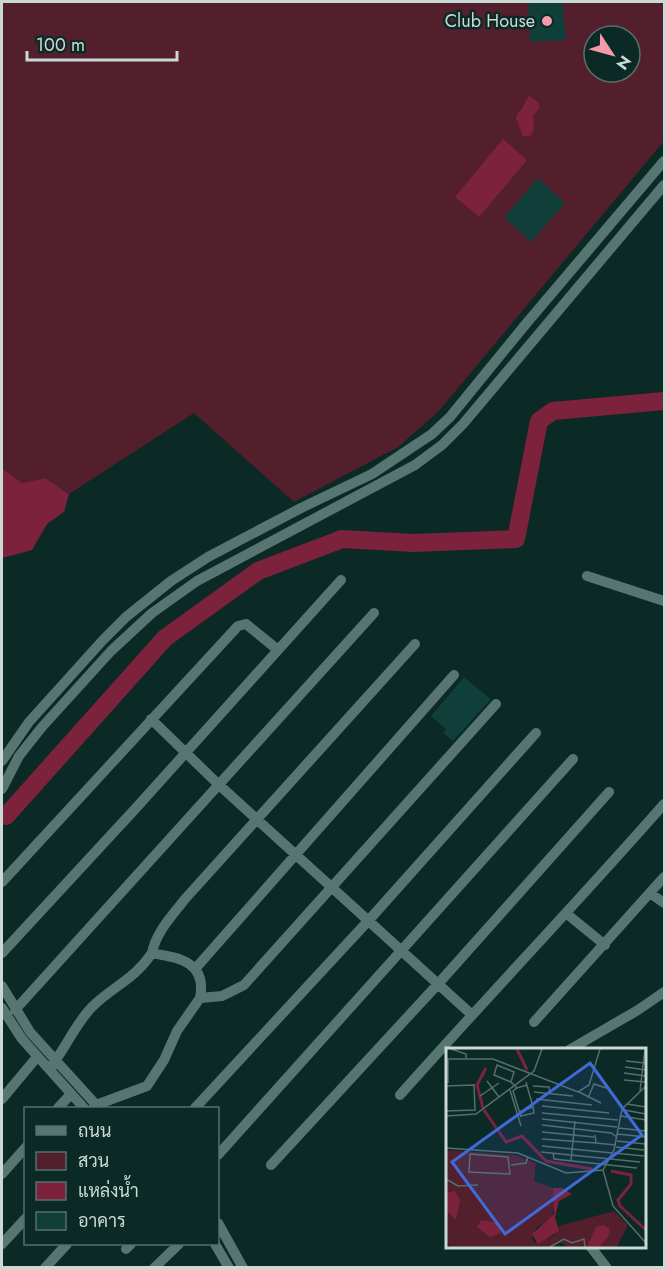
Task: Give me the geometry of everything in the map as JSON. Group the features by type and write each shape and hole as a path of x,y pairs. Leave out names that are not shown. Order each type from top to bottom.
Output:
{"street":[{"path":"2,761 29,722 103,640 126,617 171,581 208,557 372,474 432,434 450,417 664,161"},
{"path":"2,789 20,756 42,727 111,651 152,613 197,581 415,465 442,445 463,424 664,185"},
{"path":"587,576 664,601"},
{"path":"2,953 340,580"},
{"path":"8,1018 374,613"},
{"path":"2,882 238,627 246,624 278,650"},
{"path":"52,1065 82,1018 100,1000 135,974 152,953 153,944 161,930 185,899 416,644"},
{"path":"195,969 454,675"},
{"path":"201,998 222,996 244,985 496,704"},
{"path":"151,719 471,1014"},
{"path":"196,1107 369,920 536,732"},
{"path":"219,1154 573,759"},
{"path":"272,1165 438,984 609,792"},
{"path":"400,1095 471,1014 567,914 664,804"},
{"path":"534,1022 664,877"},
{"path":"650,893 664,903"},
{"path":"567,914 605,945"},
{"path":"2,1008 37,1057 52,1065 96,1107 147,1086 164,1060 177,1031 201,998 202,981 195,969 183,960 152,953"},
{"path":"2,986 8,1018 30,1032 70,1094 83,1107"},
{"path":"572,1048 639,1010 664,992"},
{"path":"2,1099 37,1057"},
{"path":"59,1107 70,1094"},
{"path":"2,1174 24,1149"},
{"path":"2,1244 24,1220"},
{"path":"219,1225 243,1268"},
{"path":"45,1268 65,1245"},
{"path":"154,1268 178,1245"},
{"path":"216,1245 228,1267"},
{"path":"592,1248 607,1268"}],"green space":[{"path":"2,2 664,2 664,141 438,412 398,447 294,502 194,413 69,494 45,478 22,483 2,468"}],"water":[{"path":"529,96 538,102 540,107 533,116 534,130 529,137 523,136 516,118"},
{"path":"503,139 527,160 479,217 455,197"},
{"path":"2,468 22,483 45,478 69,494 64,512 47,524 32,550 2,558"}],"building":[{"name":"Club House","path":"528,2 562,2 566,40 530,42"},
{"path":"538,178 565,203 531,242 504,217"},
{"path":"464,677 491,699 453,741 443,733 446,729 431,716"}],"waterway":[{"path":"6,816 165,638 258,571 342,539 413,543 516,539 539,421 553,411 664,401"}],"place":[{"name":"Club House","path":"547,21"}]}
